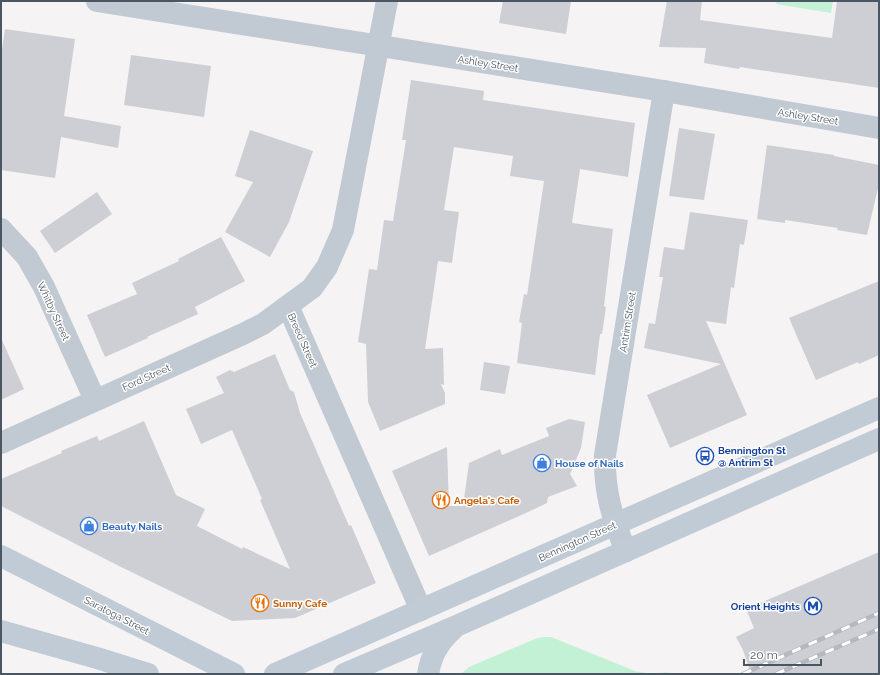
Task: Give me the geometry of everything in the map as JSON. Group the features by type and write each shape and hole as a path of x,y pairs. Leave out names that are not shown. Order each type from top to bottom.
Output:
{"main road":[{"name":"Bennington Street","path":"275,674 879,408"},
{"path":"344,674 454,627 879,439"},
{"path":"799,444 811,469"},
{"name":"Saratoga Street","path":"1,556 234,674"},
{"path":"428,674 433,654 438,645 454,627"},
{"path":"1,631 148,674"}],"street":[{"name":"Ashley Street","path":"97,1 664,91 879,128"},
{"name":"Breed Street","path":"387,1 343,230 327,267 312,288 288,306 421,610"},
{"name":"Antrim Street","path":"626,551 615,525 609,503 606,485 605,455 664,91"},
{"name":"Whitby Street","path":"1,229 27,257 36,271 95,400"},
{"name":"Ford Street","path":"1,442 243,334 263,324 288,306"}],"green space":[{"path":"777,1 833,1 831,13 776,4"},
{"path":"543,637 551,637 635,671 651,674 461,674 469,667"},
{"path":"669,672 664,674 651,674"}],"building":[{"path":"503,1 571,1 566,34 499,23"},
{"path":"667,1 702,1 700,20 832,38 837,1 879,1 879,88 704,63 706,48 659,47"},
{"path":"5,29 75,39 64,116 121,126 118,148 61,137 55,178 1,170 1,56"},
{"path":"131,55 211,66 204,117 124,105"},
{"path":"411,80 484,91 483,100 635,123 628,177 580,169 572,223 613,229 604,306 606,307 602,334 600,334 595,375 517,363 522,323 519,322 524,294 527,295 544,181 510,176 513,156 454,147 444,210 459,212 452,263 438,261 425,349 443,348 444,385 441,384 445,393 445,404 380,431 368,402 366,344 358,342 369,269 377,270 384,220 393,221 406,140 402,140"},
{"path":"679,128 715,134 704,200 669,196"},
{"path":"250,130 313,151 289,222 270,257 225,232 253,182 235,176"},
{"path":"767,145 834,155 879,165 879,184 867,235 837,230 838,228 785,220 785,223 757,219"},
{"path":"97,192 112,214 55,253 40,231"},
{"path":"690,212 748,220 744,245 740,244 734,288 731,287 726,324 706,321 747,415 670,448 647,395 721,364 644,348 649,323 655,324 663,277 659,277 664,247 684,250"},
{"path":"221,237 245,281 195,307 198,314 105,357 87,315 137,294 132,283 179,261 178,259"},
{"path":"879,281 879,355 859,364 858,362 816,380 789,318"},
{"path":"1,338 24,389 1,400"},
{"path":"275,354 290,390 294,392 300,413 349,526 351,525 376,583 295,618 232,621 1,506 1,479 62,453 61,451 97,436 99,441 144,421 176,495 205,509 197,526 242,549 243,547 290,569 232,430 201,444 186,409 224,393 216,377 230,370 234,372"},
{"path":"484,362 510,366 505,394 480,390"},
{"path":"569,419 585,422 581,448 570,474 577,486 548,497 547,503 528,512 429,556 392,471 447,447 449,506 463,506 469,463 500,449 502,455 549,436 546,428"},
{"path":"879,552 879,674 751,674 743,650 736,637 754,628 746,609"}],"railway":[{"path":"743,674 879,613"},
{"path":"776,674 879,629"}],"place":[{"name":"Bennington St @ Antrim St","path":"705,456"},
{"name":"House of Nails","path":"542,463"},
{"name":"Angela's Cafe","path":"441,500"},
{"name":"Beauty Nails","path":"89,526"},
{"name":"Sunny Cafe","path":"260,603"},
{"name":"Orient Heights","path":"813,606"}]}
